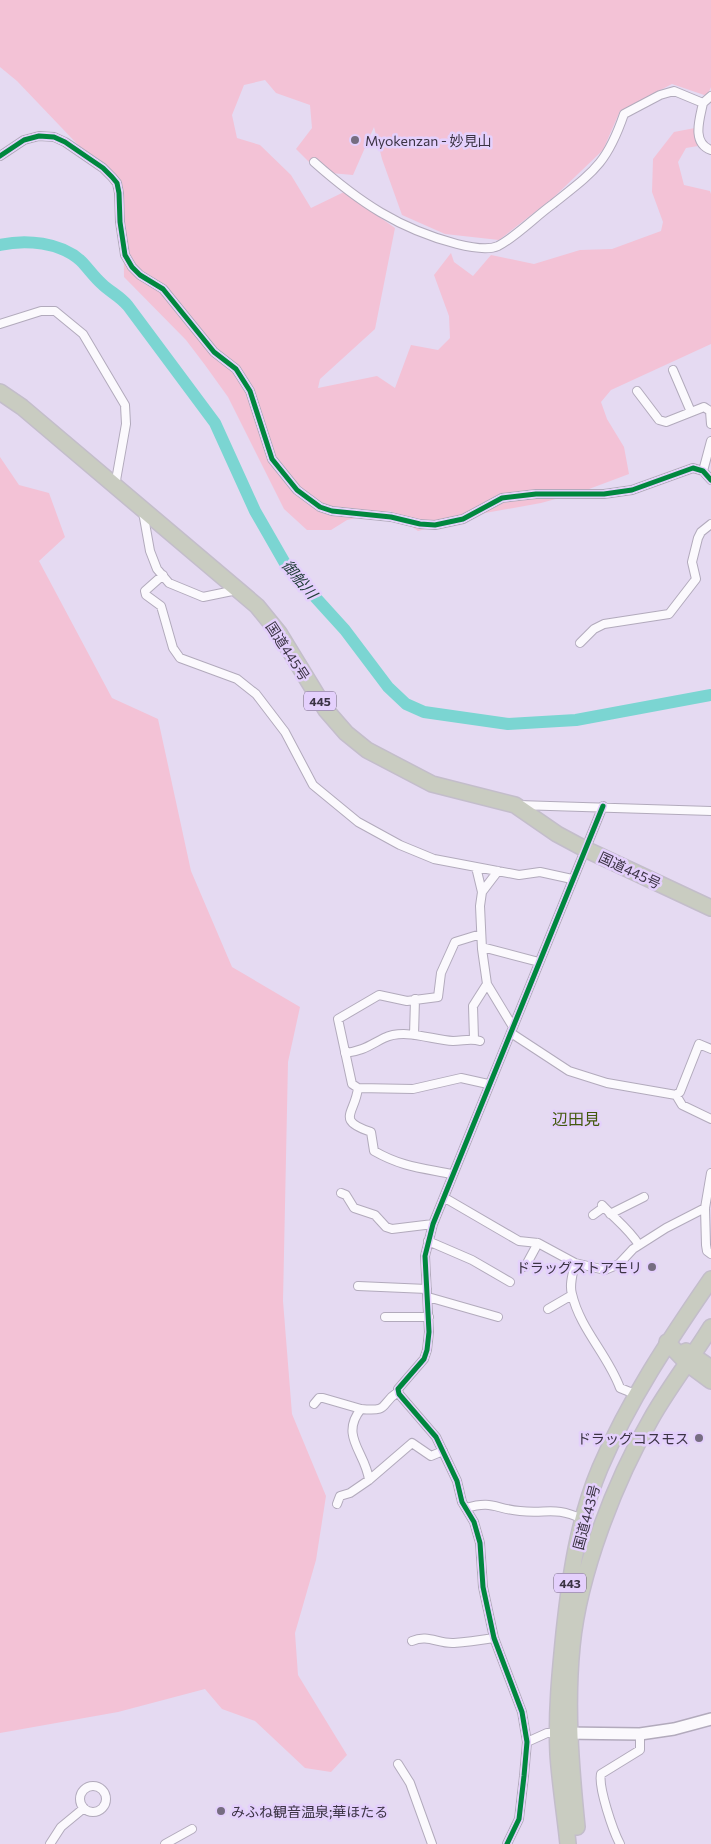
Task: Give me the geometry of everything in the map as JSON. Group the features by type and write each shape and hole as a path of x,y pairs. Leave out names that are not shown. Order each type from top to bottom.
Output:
{"highway":[{"name":"国道445号","path":"0,392 22,407 257,606 279,633 326,710 346,733 367,750 432,784 515,805 557,834 585,849 711,908"},
{"name":"国道443号","path":"578,1844 558,1684 566,1618 582,1520 600,1469 635,1394 667,1342 711,1280"},
{"name":"国道443号","path":"568,1844 563,1732 568,1704 573,1636 594,1552 626,1466 641,1438 711,1327"},
{"path":"667,1342 691,1359 711,1368"},
{"path":"691,1359 711,1381"},
{"path":"619,1427 641,1438"},
{"path":"582,1520 604,1526"}],"street":[{"path":"314,162 333,179 382,215 400,225 436,238 474,248 498,246 595,170 614,144 624,114 660,95 674,91 703,103"},
{"path":"711,96 703,103 698,131 700,141 711,150"},
{"path":"0,156 24,140 40,136 54,137 65,142 104,168 117,183 120,222 126,255 132,266 140,275 163,288 214,352 236,369 250,391 272,459 297,490 320,507 332,511 391,517 420,524 435,525 463,519 502,498 536,494 604,494 632,490 693,468 703,471 711,480"},
{"path":"0,324 41,311 55,311 83,334 125,405 126,424 115,486"},
{"path":"673,370 692,412"},
{"path":"637,392 659,420 666,422 704,406 710,411 711,424"},
{"path":"703,471 711,441"},
{"path":"143,510 150,551 157,569 169,583 203,597 238,590"},
{"path":"580,643 594,629 604,624 669,614 696,579 692,562 698,538 700,532 711,524"},
{"path":"163,575 145,591 146,595 161,606 173,648 180,658 237,679 256,694 285,732 313,785 326,798 358,822 400,845 434,859 519,875 540,872 572,879"},
{"path":"515,805 603,806 711,811"},
{"path":"314,1404 319,1398 323,1398 361,1409 381,1409 386,1407 398,1392 402,1382 424,1359 429,1341 424,1270 428,1241 433,1224 445,1198 452,1174 488,1084 512,1030 603,806"},
{"path":"476,866 482,892 480,906 481,934 488,984 512,1030 569,1071 607,1083 676,1096 682,1105 711,1119"},
{"path":"482,892 498,871"},
{"path":"481,934 454,942 441,972 438,997 407,1001 379,995 371,1002 339,1017 352,1084 358,1088 413,1089 461,1078 488,1084"},
{"path":"482,947 539,962"},
{"path":"345,1054 374,1046 384,1038 414,1035 453,1041 477,1040 473,1006 488,984"},
{"path":"414,1035 415,999"},
{"path":"676,1096 680,1092 699,1044 711,1049"},
{"path":"358,1088 350,1119 356,1127 371,1132 374,1152 404,1166 452,1174"},
{"path":"711,1173 705,1208 706,1245 707,1250 711,1254"},
{"path":"341,1193 346,1195 354,1208 375,1215 386,1227 392,1229 433,1224"},
{"path":"592,1215 644,1197"},
{"path":"445,1198 519,1241 538,1243 574,1263 596,1269 612,1268 639,1244 705,1208"},
{"path":"606,1209 630,1230 639,1244"},
{"path":"428,1241 472,1260 510,1282"},
{"path":"525,1267 538,1243"},
{"path":"574,1263 572,1295 588,1333 616,1376 620,1388 635,1394"},
{"path":"358,1286 427,1293 498,1317"},
{"path":"548,1309 572,1295"},
{"path":"385,1317 428,1316"},
{"path":"398,1392 436,1437 457,1481 462,1502 474,1522 480,1543 483,1587 494,1638 518,1700 527,1742 519,1819 507,1844"},
{"path":"361,1409 351,1427 352,1436 368,1470 369,1480"},
{"path":"337,1504 340,1496 350,1493 369,1480 412,1443 431,1456 443,1451"},
{"path":"466,1508 481,1503 524,1512 555,1510 570,1513 582,1520"},
{"path":"412,1641 420,1637 454,1643 494,1638"},
{"path":"527,1742 547,1733 640,1734 674,1729 711,1720"},
{"path":"620,1844 612,1829 611,1817 599,1782 601,1774 640,1750 640,1734"},
{"path":"398,1764 410,1783 432,1844"},
{"path":"50,1844 61,1827 84,1808"},
{"path":"165,1844 192,1829"}],"shaded area":[{"path":"0,0 711,0 711,87 707,96 672,84 620,111 603,150 554,197 499,240 445,234 402,215 382,159 374,127 353,175 319,172 296,149 312,128 310,105 276,93 265,80 244,85 232,115 237,138 260,145 291,175 311,208 344,192 395,228 375,329 320,379 318,388 377,376 395,388 411,345 438,350 450,338 449,316 434,275 451,253 454,262 473,276 491,255 534,264 580,250 612,249 661,231 663,222 652,192 653,159 674,132 695,128 698,146 686,148 678,162 684,185 710,191 711,194 711,344 611,390 601,402 607,419 624,447 629,474 581,492 541,503 485,513 418,531 390,511 347,520 331,530 307,530 284,509 228,397 205,365 186,340 124,277 123,192 17,81 0,67"},
{"path":"0,457 19,485 49,493 65,537 39,561 112,698 158,719 191,871 232,967 300,1007 288,1062 283,1301 292,1414 326,1496 316,1560 295,1633 298,1675 347,1755 331,1772 305,1768 255,1721 222,1709 205,1689 118,1712 0,1733"}],"waterway":[{"name":"御船川","path":"0,245 31,242 63,250 81,261 105,287 122,299 215,423 255,511 286,565 345,630 388,687 406,704 424,712 508,724 576,720 711,695"}],"cycle path":[{"path":"0,156 24,140 39,136 54,137 65,142 103,168 112,177 117,183 119,193 120,222 125,255 132,267 140,275 163,289 214,352 236,369 250,391 272,459 297,490 320,507 332,511 391,517 420,524 435,525 463,519 502,498 536,494 604,494 632,490 693,468 703,471 711,480"},
{"path":"507,1844 519,1819 524,1776 527,1742 522,1712 494,1638 483,1587 480,1543 474,1522 462,1502 457,1481 436,1437 399,1394 398,1389 424,1359 427,1350 429,1332 425,1256 433,1224 603,806"}],"place":[{"name":"Myokenzan - 妙見山","path":"355,140"},
{"name":"ドラッグストアモリ","path":"652,1267"},
{"name":"ドラッグコスモス","path":"699,1438"},
{"name":"みふね観音温泉;華ほたる","path":"221,1811"}],"district":[{"name":"辺田見","path":"576,1118"}]}
